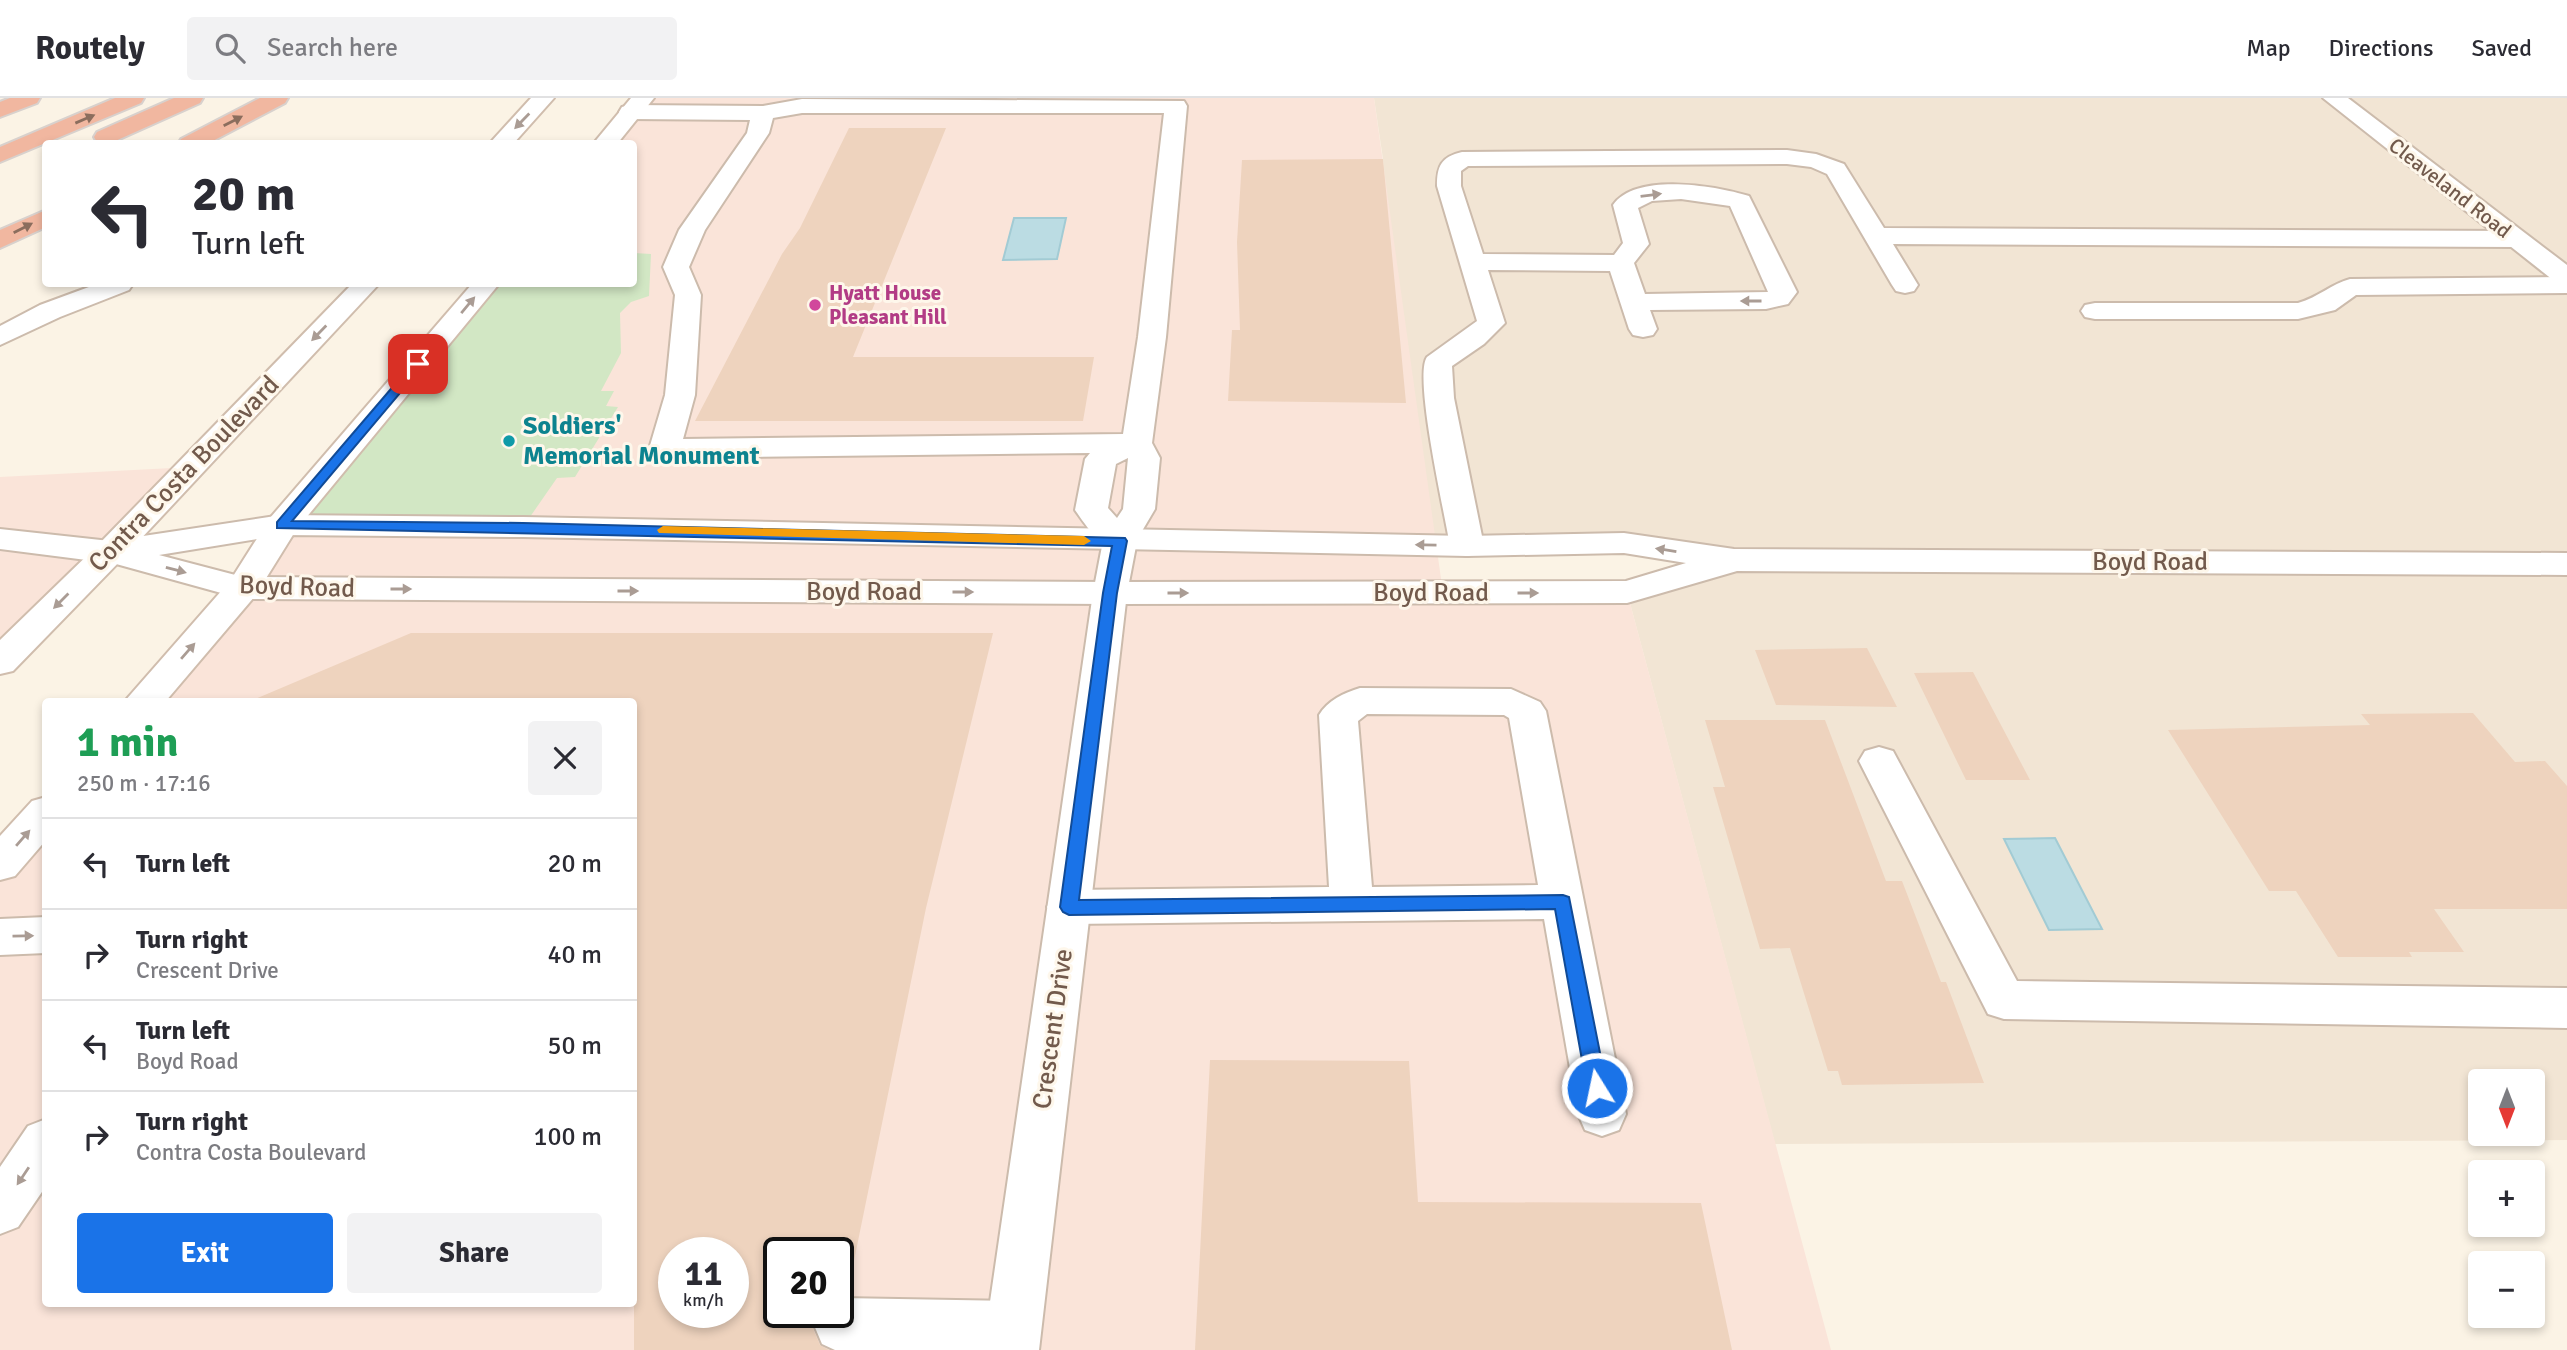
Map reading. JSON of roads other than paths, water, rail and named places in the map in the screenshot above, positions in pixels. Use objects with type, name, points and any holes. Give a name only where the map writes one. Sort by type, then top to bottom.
[{"type":"highway","points":[[0,110],[29,98]]},
{"type":"highway","points":[[0,155],[133,98]]},
{"type":"highway","points":[[99,140],[192,98]]},
{"type":"highway","points":[[197,140],[277,98]]},
{"type":"highway","points":[[0,240],[42,218]]},
{"type":"street","points":[[504,140],[543,98]]},
{"type":"street","name":"Cleaveland Road","points":[[2334,98],[2567,278]]},
{"type":"street","points":[[607,140],[636,105],[763,113],[758,133],[692,229],[677,267],[688,295],[680,394],[665,449],[1137,443]]},
{"type":"street","name":"Crescent Drive","points":[[763,113],[802,106],[1176,106],[1152,337],[1137,443],[1144,458],[1139,509],[1120,541],[1110,593],[1013,1339]]},
{"type":"street","points":[[1467,546],[1439,398],[1437,363],[1491,323],[1448,186],[1449,169],[1462,159],[1787,157],[1816,161],[1836,169],[1905,285]]},
{"type":"street","points":[[1621,262],[1636,244],[1625,205],[1634,198],[1652,194],[1727,197],[1740,201],[1784,292],[1778,298],[1766,301],[1634,302]]},
{"type":"street","points":[[1876,236],[2516,239]]},
{"type":"street","points":[[1472,262],[1621,262]]},
{"type":"street","points":[[1621,262],[1643,329]]},
{"type":"street","points":[[2095,311],[2298,311],[2325,304],[2350,287],[2567,285]]},
{"type":"street","points":[[0,337],[50,311],[112,287]]},
{"type":"street","name":"Contra Costa Boulevard","points":[[0,662],[110,552],[363,287]]},
{"type":"street","points":[[147,698],[243,589],[282,525],[483,287]]},
{"type":"street","points":[[1120,541],[1091,510],[1101,459],[1137,443]]},
{"type":"street","name":"Boyd Road","points":[[110,552],[282,525],[523,527],[1467,546],[1624,543],[1734,561],[2567,564]]},
{"type":"street","points":[[0,540],[110,552]]},
{"type":"street","name":"Boyd Road","points":[[110,552],[243,589],[1110,593],[1627,592],[1734,561]]},
{"type":"street","points":[[1352,904],[1338,715],[1360,701],[1511,702],[1527,711],[1602,1114]]},
{"type":"street","points":[[1879,761],[2004,1000],[2567,1008]]},
{"type":"street","points":[[0,864],[42,817]]},
{"type":"street","points":[[1069,907],[1563,902]]},
{"type":"street","points":[[0,937],[42,935]]},
{"type":"street","points":[[0,1210],[42,1148]]},
{"type":"street","points":[[854,1326],[1013,1339]]},
{"type":"water","points":[[1014,218],[1066,218],[1057,259],[1003,260]]},
{"type":"water","points":[[2055,838],[2102,929],[2049,930],[2004,839]]},
{"type":"place","name":"Hyatt House Pleasant Hill","points":[[815,305]]},
{"type":"place","name":"Soldiers' Memorial Monument","points":[[509,441]]}]
